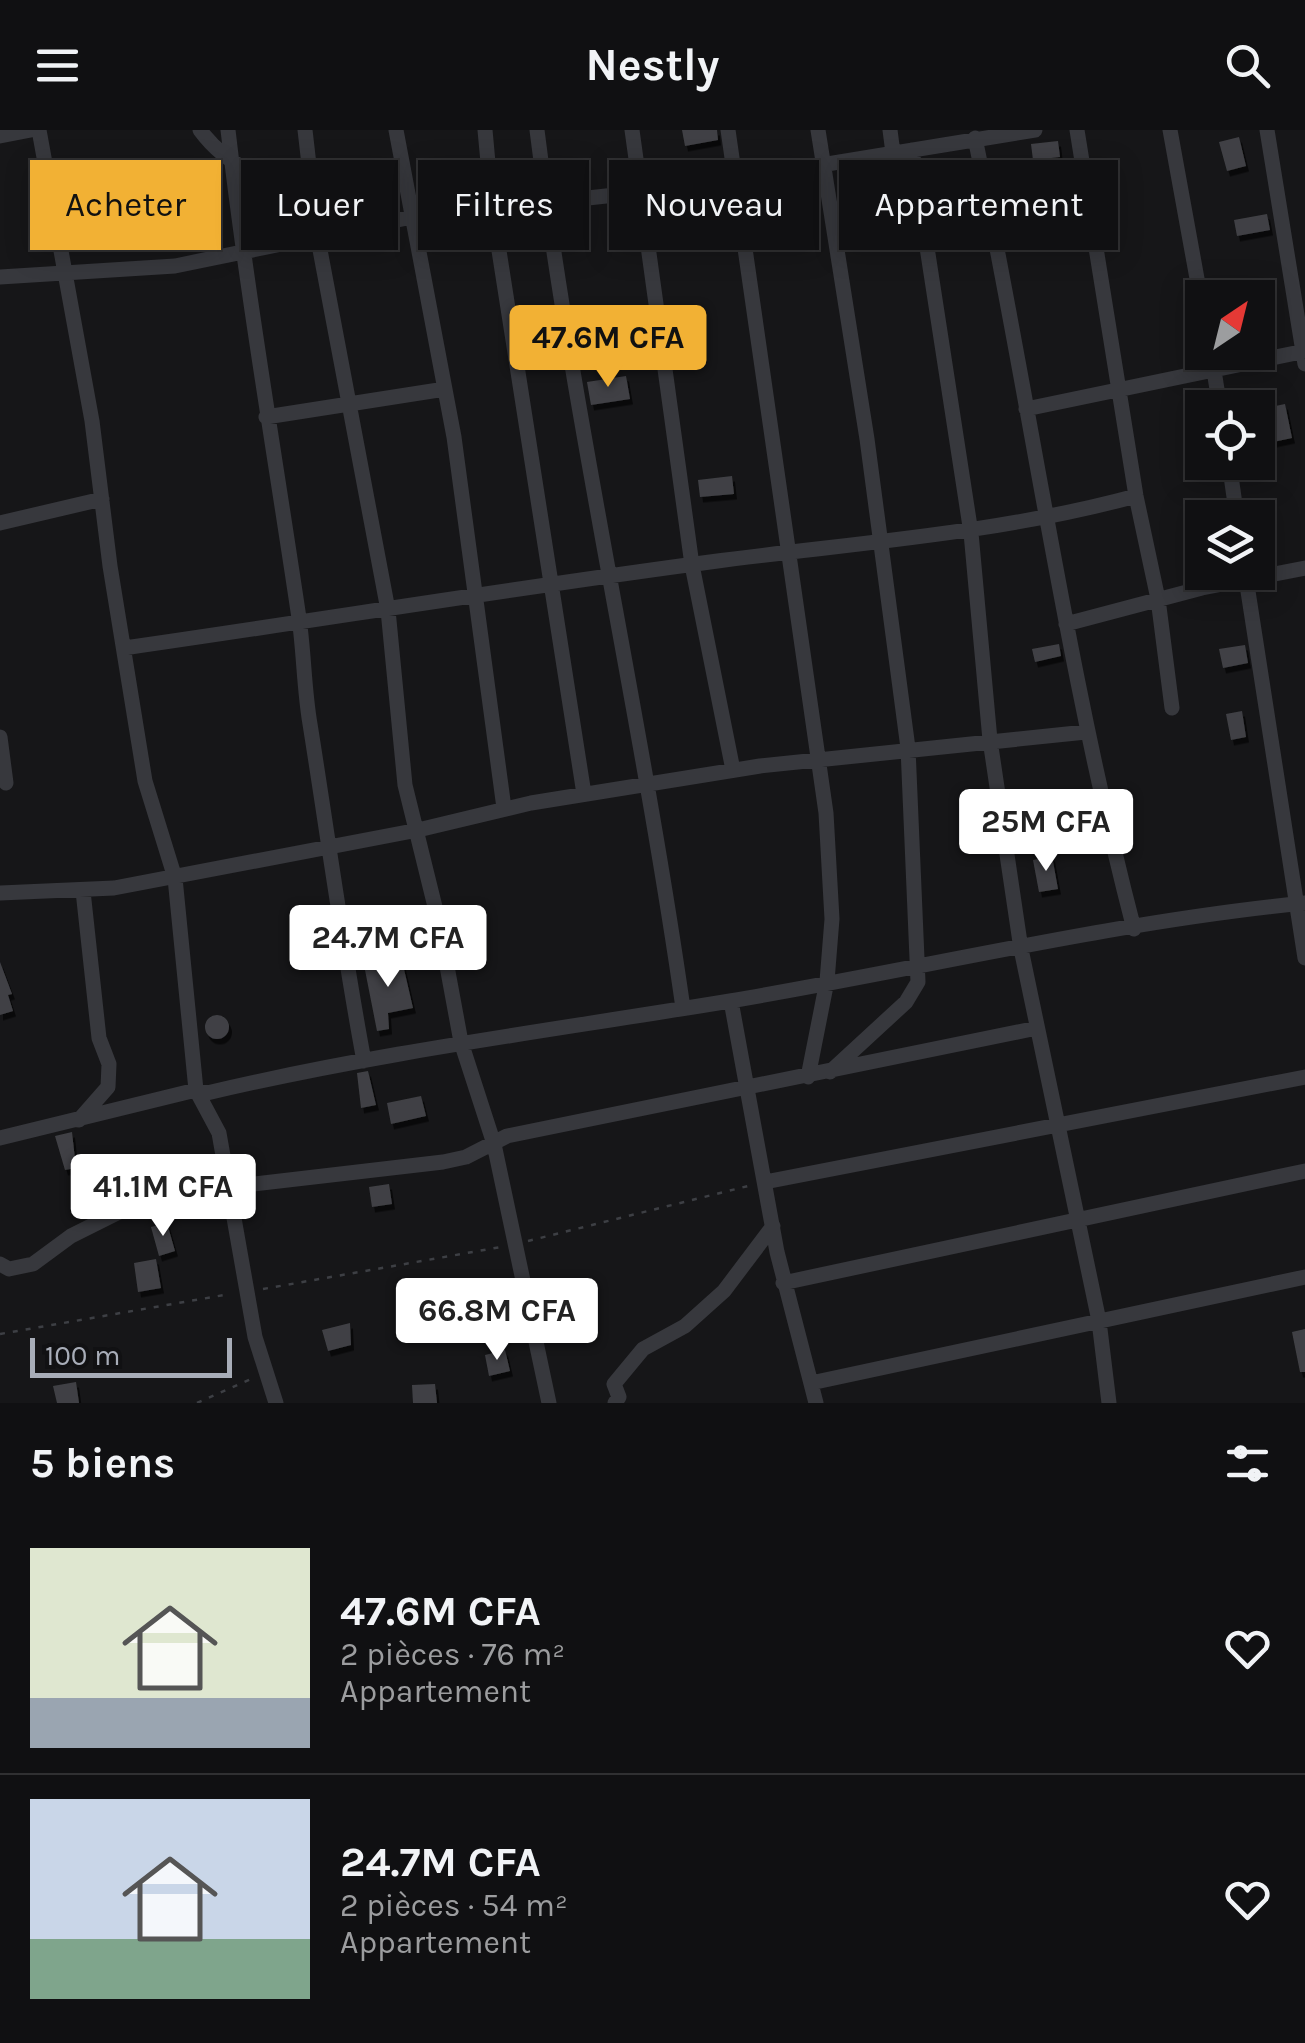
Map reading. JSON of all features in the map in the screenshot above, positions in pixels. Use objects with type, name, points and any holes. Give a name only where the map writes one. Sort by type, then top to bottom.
[{"type":"street","points":[[0,136],[32,130]]},
{"type":"street","points":[[39,130],[65,270],[145,781],[175,878],[196,1090],[218,1133],[265,1372],[276,1403]]},
{"type":"street","points":[[200,130],[241,167]]},
{"type":"street","points":[[228,130],[266,417],[300,623],[310,724],[332,846],[335,906],[364,1061]]},
{"type":"street","points":[[306,130],[309,160]]},
{"type":"street","points":[[396,130],[445,390],[504,808]]},
{"type":"street","points":[[485,130],[488,160]]},
{"type":"street","points":[[537,130],[541,160]]},
{"type":"street","points":[[632,130],[636,160]]},
{"type":"street","points":[[728,130],[734,160]]},
{"type":"street","points":[[818,130],[867,439],[908,748],[918,964],[918,982],[906,1002],[828,1073]]},
{"type":"street","points":[[890,130],[893,153]]},
{"type":"street","points":[[819,164],[1035,130]]},
{"type":"street","points":[[1077,130],[1136,496],[1158,599],[1172,708]]},
{"type":"street","points":[[1170,130],[1197,280]]},
{"type":"street","points":[[1026,409],[1304,356],[1267,130]]},
{"type":"street","points":[[975,138],[1086,732],[1134,929]]},
{"type":"street","points":[[912,150],[970,533],[990,740],[1021,948],[1099,1320],[1109,1403]]},
{"type":"street","points":[[398,220],[418,216]]},
{"type":"street","points":[[0,277],[65,270],[133,272],[248,250]]},
{"type":"street","points":[[320,250],[388,610],[402,767],[462,1042],[494,1144],[548,1403]]},
{"type":"street","points":[[499,250],[584,794]]},
{"type":"street","points":[[554,250],[608,576],[650,783],[682,1008]]},
{"type":"street","points":[[647,250],[692,565],[733,770]]},
{"type":"street","points":[[748,250],[773,418],[786,553],[818,757],[832,891],[826,981],[808,1077]]},
{"type":"street","points":[[1215,371],[1218,390]]},
{"type":"street","points":[[266,417],[350,401],[445,390]]},
{"type":"street","points":[[124,648],[608,576],[878,540],[970,533],[1045,521],[1136,496]]},
{"type":"street","points":[[0,521],[102,499]]},
{"type":"street","points":[[1275,572],[1305,568]]},
{"type":"street","points":[[1066,624],[1191,590]]},
{"type":"street","points":[[1248,590],[1300,903],[1305,958]]},
{"type":"street","points":[[0,894],[84,891],[175,878],[250,858],[418,830],[504,808],[818,757],[990,740],[1041,740],[1086,732]]},
{"type":"street","points":[[0,736],[6,783]]},
{"type":"street","points":[[79,1120],[108,1087],[110,1064],[100,1038],[84,891]]},
{"type":"street","points":[[0,1138],[196,1090],[208,1093],[462,1042],[731,1001],[918,964],[1300,903]]},
{"type":"street","points":[[731,1001],[784,1283],[816,1403]]},
{"type":"street","points":[[0,1264],[9,1269],[33,1264],[70,1236],[120,1211],[228,1187],[443,1162],[526,1132],[1037,1028]]},
{"type":"street","points":[[765,1182],[1305,1076]]},
{"type":"street","points":[[784,1283],[1305,1171]]},
{"type":"street","points":[[615,1403],[619,1398],[614,1384],[644,1348],[705,1310],[743,1269],[773,1226]]},
{"type":"street","points":[[811,1383],[1305,1277]]},
{"type":"path","points":[[0,1334],[512,1245],[765,1182]]},
{"type":"path","points":[[198,1403],[265,1372]]},
{"type":"building","points":[[682,130],[717,130],[718,140],[685,146]]},
{"type":"building","points":[[1239,137],[1246,166],[1227,171],[1219,142]]},
{"type":"building","points":[[1058,141],[1060,157],[1033,160],[1031,144]]},
{"type":"building","points":[[1267,214],[1270,230],[1237,236],[1234,220]]},
{"type":"building","points":[[626,376],[630,399],[591,405],[587,382]]},
{"type":"building","points":[[1285,404],[1292,438],[1275,442],[1275,406]]},
{"type":"building","points":[[732,476],[734,494],[700,497],[698,480]]},
{"type":"building","points":[[1059,644],[1061,656],[1035,662],[1032,649]]},
{"type":"building","points":[[1245,645],[1248,663],[1223,668],[1219,649]]},
{"type":"building","points":[[1242,711],[1246,737],[1231,740],[1226,714]]},
{"type":"building","points":[[1052,856],[1058,889],[1039,892],[1033,860]]},
{"type":"building","points":[[400,952],[413,1008],[388,1013],[389,1029],[377,1031],[365,970],[382,966],[383,956]]},
{"type":"building","points":[[0,962],[12,994],[8,995],[13,1011],[0,1015]]},
{"type":"building","points":[[217,1015],[229,1027],[217,1039],[205,1027]]},
{"type":"building","points":[[368,1071],[376,1105],[361,1108],[357,1073]]},
{"type":"building","points":[[421,1096],[426,1116],[391,1124],[387,1103]]},
{"type":"building","points":[[72,1132],[76,1168],[65,1170],[55,1136]]},
{"type":"building","points":[[159,1154],[162,1168],[156,1170],[157,1176],[140,1179],[144,1194],[121,1199],[114,1162]]},
{"type":"building","points":[[389,1184],[392,1204],[372,1207],[369,1187]]},
{"type":"building","points":[[167,1223],[175,1251],[159,1256],[151,1227]]},
{"type":"building","points":[[156,1259],[161,1288],[138,1292],[134,1263]]},
{"type":"building","points":[[350,1323],[351,1345],[328,1351],[322,1330]]},
{"type":"building","points":[[1305,1329],[1305,1372],[1300,1372],[1292,1332]]},
{"type":"building","points":[[505,1350],[510,1371],[489,1376],[485,1355]]},
{"type":"building","points":[[76,1382],[79,1403],[57,1403],[53,1386]]},
{"type":"building","points":[[435,1384],[437,1403],[413,1403],[412,1385]]}]
